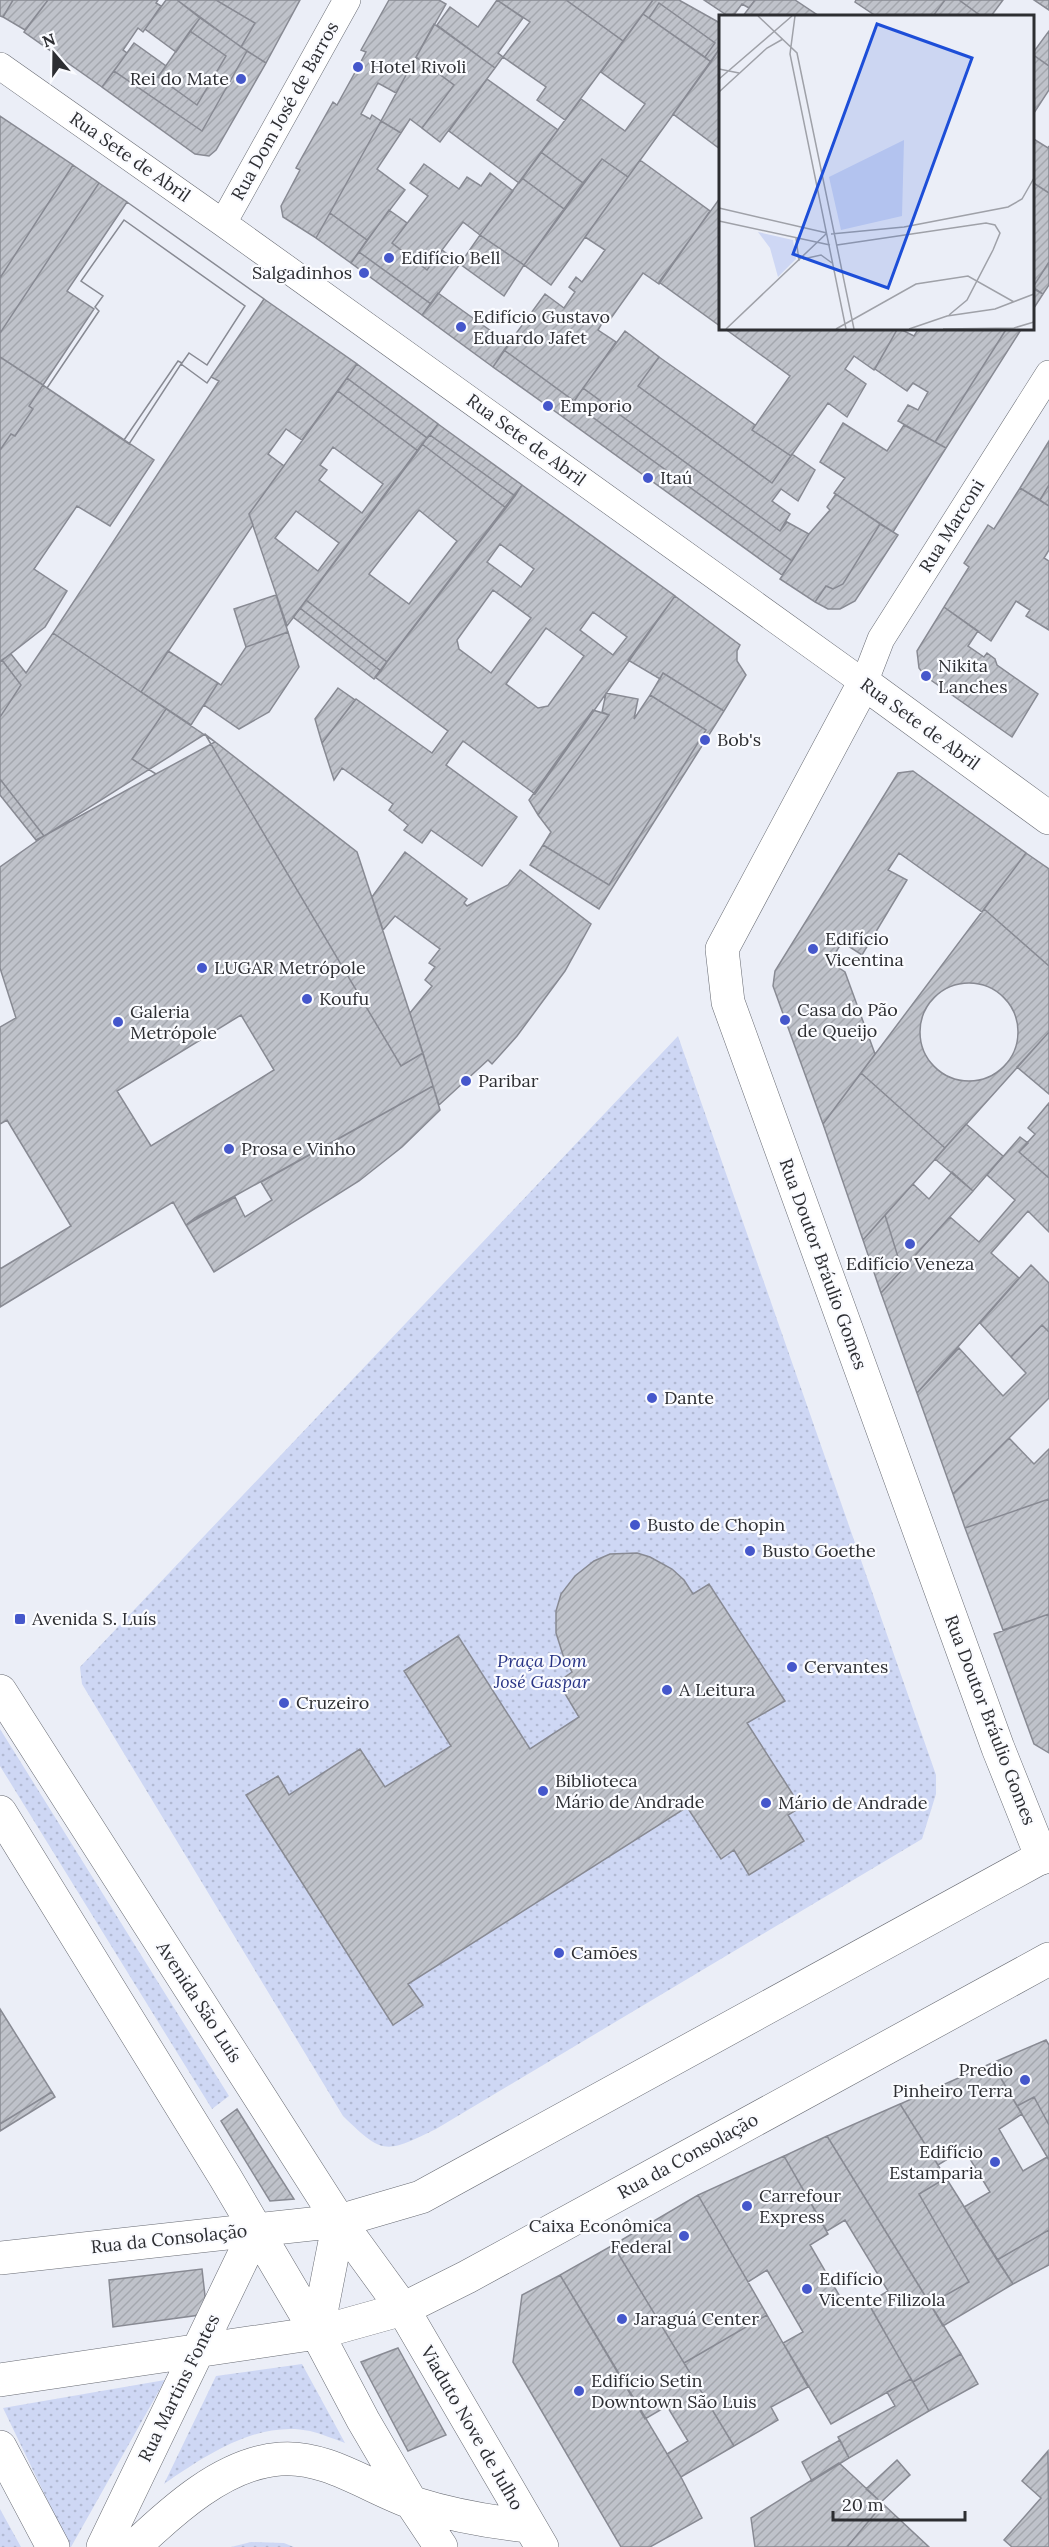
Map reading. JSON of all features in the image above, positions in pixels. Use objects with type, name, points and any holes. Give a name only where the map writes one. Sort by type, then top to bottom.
[{"type":"main road","name":"Rua Sete de Abril","points":[[864,683],[1047,812]]},
{"type":"main road","name":"Rua Doutor Bráulio Gomes","points":[[864,683],[722,949],[728,1002],[998,1748],[1045,1856]]},
{"type":"main road","name":"Avenida São Luís","points":[[0,1690],[339,2221],[403,2309]]},
{"type":"main road","points":[[0,1812],[317,2333],[363,2420],[411,2502],[441,2547]]},
{"type":"main road","name":"Rua da Consolação","points":[[0,2258],[339,2221],[421,2197],[1045,1856]]},
{"type":"main road","name":"Rua da Consolação","points":[[0,2380],[317,2333],[403,2309],[467,2277],[1049,1959]]},
{"type":"main road","points":[[317,2333],[339,2221]]},
{"type":"main road","name":"Rua Martins Fontes","points":[[103,2547],[255,2230]]},
{"type":"main road","name":"Viaduto Nove de Julho","points":[[403,2309],[535,2536]]},
{"type":"main road","points":[[0,2447],[52,2547]]},
{"type":"main road","points":[[134,2547],[194,2495],[252,2464],[280,2459],[302,2460],[336,2470],[411,2502],[535,2536]]},
{"type":"street","name":"Rua Dom José de Barros","points":[[223,223],[347,0]]},
{"type":"street","name":"Rua Sete de Abril","points":[[0,66],[223,223],[864,683]]},
{"type":"street","name":"Rua Marconi","points":[[864,683],[881,639],[1049,374]]},
{"type":"green space","name":"Praça Dom José Gaspar","points":[[678,1036],[936,1775],[936,1794],[922,1839],[436,2129],[395,2146],[377,2144],[343,2116],[82,1684],[80,1667]]},
{"type":"green space","points":[[0,1729],[229,2096],[212,2109],[0,1766]]},
{"type":"green space","points":[[302,2364],[345,2443],[310,2431],[290,2429],[271,2431],[232,2443],[197,2462],[164,2484],[216,2376]]},
{"type":"green space","points":[[165,2380],[71,2547],[70,2547],[3,2408]]},
{"type":"green space","points":[[0,2509],[21,2547],[0,2547]]},
{"type":"green space","points":[[251,2542],[284,2543],[294,2547],[231,2547]]},
{"type":"building","points":[[0,0],[13,0],[3,17],[0,16]]},
{"type":"building","points":[[13,0],[48,0],[25,30],[3,17]]},
{"type":"building","points":[[48,0],[158,0],[156,3],[161,6],[143,32],[138,28],[123,50],[127,53],[102,87],[24,32]]},
{"type":"building","points":[[166,0],[177,0],[200,18],[176,52],[145,29]]},
{"type":"building","points":[[177,0],[216,0],[255,23],[241,47]]},
{"type":"building","points":[[216,0],[300,0],[266,63],[241,47],[255,23]]},
{"type":"building","points":[[389,0],[439,0],[446,4],[396,93],[378,83],[361,114],[370,119],[372,115],[381,121],[316,238],[283,217],[281,206],[300,170],[296,168],[333,102],[337,105],[366,52],[361,50]]},
{"type":"building","points":[[497,0],[566,0],[623,41],[565,120],[537,100],[546,87],[503,57],[530,22]]},
{"type":"building","points":[[497,0],[523,18],[498,53],[503,57],[495,68],[437,25],[450,7],[478,27]]},
{"type":"building","points":[[566,0],[653,0],[623,41]]},
{"type":"building","points":[[653,0],[679,0],[719,22],[719,50],[711,62],[705,57],[715,43],[659,3],[649,18],[643,14]]},
{"type":"building","points":[[704,0],[755,0],[749,8],[742,4],[734,15],[726,15]]},
{"type":"building","points":[[755,0],[795,0],[818,15],[744,15]]},
{"type":"building","points":[[856,0],[945,0],[934,15],[874,15],[855,2]]},
{"type":"building","points":[[945,0],[959,0],[980,15],[934,15]]},
{"type":"building","points":[[959,0],[1003,0],[992,15],[980,15]]},
{"type":"building","points":[[1034,0],[1049,0],[1049,10]]},
{"type":"building","points":[[659,3],[715,43],[705,57],[649,18]]},
{"type":"building","points":[[643,14],[711,62],[628,177],[602,159],[583,183],[541,152],[581,99],[625,131],[645,104],[601,72]]},
{"type":"building","points":[[200,18],[247,51],[202,131],[114,71],[134,43],[166,66],[158,77],[197,105],[226,56],[190,31]]},
{"type":"building","points":[[434,24],[495,68],[440,142],[422,128],[454,85],[416,57]]},
{"type":"building","points":[[190,31],[226,56],[197,105],[158,77]]},
{"type":"building","points":[[1049,31],[1049,66],[1034,55],[1034,51]]},
{"type":"building","points":[[719,49],[719,148],[673,114]]},
{"type":"building","points":[[247,51],[266,63],[216,150],[209,156],[195,154],[102,87],[114,71],[202,131]]},
{"type":"building","points":[[1034,55],[1049,66],[1049,90],[1034,113]]},
{"type":"building","points":[[416,57],[454,85],[422,128],[410,119],[401,133],[381,121]]},
{"type":"building","points":[[487,79],[558,130],[519,183],[449,131]]},
{"type":"building","points":[[0,116],[73,165],[0,278]]},
{"type":"building","points":[[381,121],[401,133],[377,169],[405,190],[367,240],[330,213]]},
{"type":"building","points":[[1034,139],[1048,148],[1049,146],[1049,193],[1034,183]]},
{"type":"building","points":[[541,152],[583,183],[564,209],[522,178]]},
{"type":"building","points":[[602,159],[628,177],[551,285],[524,265]]},
{"type":"building","points":[[640,160],[710,211],[659,284],[643,273],[609,321],[605,318],[598,330],[616,342],[574,401],[504,350],[545,294],[564,308],[575,292],[569,287],[576,277],[582,282],[605,250],[585,237]]},
{"type":"building","points":[[424,164],[459,189],[467,177],[481,186],[490,173],[513,191],[480,235],[463,222],[427,270],[392,243],[428,196],[410,183]]},
{"type":"building","points":[[73,165],[99,183],[0,333],[0,278]]},
{"type":"building","points":[[522,178],[564,209],[524,265],[480,235]]},
{"type":"building","points":[[99,183],[127,202],[67,291],[94,309],[43,385],[0,357],[0,333]]},
{"type":"building","points":[[1034,183],[1049,193],[1049,262],[1034,285]]},
{"type":"building","points":[[719,199],[719,325],[659,282]]},
{"type":"building","points":[[127,202],[264,299],[207,383],[181,364],[129,444],[124,440],[178,361],[182,363],[189,353],[207,365],[245,306],[124,220],[81,281],[103,296],[95,307],[99,311],[47,388],[43,385],[94,309],[67,291]]},
{"type":"building","points":[[127,202],[264,299],[207,383],[181,364],[129,444],[43,385],[94,309],[67,291]]},
{"type":"building","name":"Edifício Bell","points":[[389,210],[407,223],[392,243],[427,270],[442,250],[460,264],[431,304],[359,252]]},
{"type":"building","points":[[330,213],[367,240],[351,263],[316,238]]},
{"type":"building","points":[[124,220],[245,306],[207,365],[189,353],[182,363],[178,361],[124,440],[47,388],[99,311],[95,307],[103,296],[81,281]]},
{"type":"building","points":[[480,235],[524,265],[504,296],[460,264]]},
{"type":"building","points":[[359,252],[431,304],[422,315],[351,263]]},
{"type":"building","points":[[1049,262],[1049,285],[1043,294],[1034,285]]},
{"type":"building","points":[[1034,289],[1043,294],[1034,308]]},
{"type":"building","name":"Edifício Gustavo Eduardo Jafet","points":[[438,293],[509,344],[493,367],[422,315]]},
{"type":"building","points":[[264,299],[357,364],[302,440],[286,429],[268,454],[284,466],[249,514],[253,525],[141,692],[53,633],[219,381],[211,377]]},
{"type":"building","points":[[727,330],[897,330],[874,370],[854,356],[845,369],[866,384],[847,417],[828,403],[791,456],[752,430],[790,376]]},
{"type":"building","points":[[897,330],[914,336],[918,330],[1006,330],[935,442],[898,421],[908,405],[918,410],[928,392],[913,383],[907,391],[875,369]]},
{"type":"building","points":[[1006,330],[1021,330],[946,448],[935,442]]},
{"type":"building","points":[[625,331],[659,357],[638,386],[772,483],[792,454],[815,470],[798,501],[781,489],[772,501],[790,514],[780,531],[583,388]]},
{"type":"building","points":[[504,350],[574,401],[563,417],[493,367]]},
{"type":"building","points":[[0,357],[43,385],[29,406],[33,409],[15,436],[11,434],[0,450]]},
{"type":"building","points":[[659,357],[755,425],[752,430],[791,456],[772,483],[638,386]]},
{"type":"building","points":[[357,364],[438,424],[427,438],[347,378]]},
{"type":"building","points":[[347,378],[427,438],[418,451],[338,391]]},
{"type":"building","points":[[43,385],[154,460],[110,526],[77,506],[34,569],[67,591],[45,627],[0,662],[0,450],[11,434],[15,436],[33,409],[29,406]]},
{"type":"building","points":[[583,388],[780,531],[787,522],[809,534],[792,561],[573,403]]},
{"type":"building","points":[[338,391],[418,451],[287,626],[249,514]],"holes":[[[333,447],[383,484],[362,513],[319,480],[327,470],[320,465]],[[296,511],[339,543],[318,571],[275,538]]]},
{"type":"building","points":[[573,403],[792,561],[782,575],[563,417]]},
{"type":"building","points":[[843,423],[887,451],[904,425],[946,448],[893,532],[834,493],[845,478],[820,462]]},
{"type":"building","points":[[438,424],[522,485],[515,496],[430,435]]},
{"type":"building","points":[[430,435],[515,496],[506,508],[422,444]]},
{"type":"building","points":[[1049,441],[1049,485],[1040,500],[1020,488]]},
{"type":"building","points":[[422,444],[506,508],[387,662],[306,600]],"holes":[[[419,510],[457,541],[409,604],[369,574]]]},
{"type":"building","points":[[522,485],[675,596],[535,794],[463,741],[446,765],[517,817],[482,866],[431,830],[422,843],[404,830],[408,825],[389,810],[393,804],[342,768],[334,780],[322,743],[356,699],[432,753],[448,731],[375,677]],"holes":[[[500,544],[534,569],[521,587],[487,562]],[[493,590],[531,618],[491,673],[459,649],[457,640]],[[593,612],[627,637],[613,655],[580,630]],[[546,628],[584,656],[548,706],[538,708],[506,684]]]},
{"type":"building","points":[[1049,485],[1049,506],[1040,500]]},
{"type":"building","points":[[1020,488],[1049,506],[1049,550],[1044,558],[1049,561],[1049,630],[1026,616],[1030,610],[1016,601],[991,641],[944,607],[969,567],[964,563],[988,525],[994,529]]},
{"type":"building","points":[[836,494],[880,524],[843,584],[833,589],[826,586],[815,602],[780,579],[809,534],[830,510],[827,507]]},
{"type":"building","points":[[880,524],[898,535],[855,601],[840,609],[828,609],[815,602],[826,586],[833,589],[843,584]]},
{"type":"building","points":[[276,595],[288,632],[246,647],[234,609]]},
{"type":"building","points":[[675,596],[740,645],[737,651],[737,661],[746,675],[724,711],[663,673],[660,679],[628,660]]},
{"type":"building","points":[[306,600],[387,662],[381,671],[300,608]]},
{"type":"building","points":[[944,607],[978,631],[968,646],[984,657],[987,653],[995,659],[997,665],[1038,694],[1012,737],[925,676],[919,668],[917,651]]},
{"type":"building","points":[[300,608],[381,671],[374,679],[293,617]]},
{"type":"building","points":[[288,632],[299,667],[269,712],[239,729],[204,705],[218,683],[221,685],[246,647]]},
{"type":"building","points":[[53,633],[166,709],[132,759],[156,774],[44,836],[0,779],[0,717],[21,685],[2,660],[11,654],[26,673]]},
{"type":"building","points":[[168,651],[218,683],[191,725],[141,692]]},
{"type":"building","points":[[2,660],[21,685],[0,717],[0,662]]},
{"type":"building","points":[[663,673],[724,711],[599,909],[530,865],[543,845],[609,885],[706,730],[650,695]]},
{"type":"building","points":[[338,688],[355,700],[322,743],[315,719]]},
{"type":"building","points":[[606,693],[638,699],[634,719],[650,695],[706,730],[609,885],[543,845],[551,832],[538,815],[609,715],[602,712]]},
{"type":"building","points":[[166,709],[215,742],[156,774],[132,759]]},
{"type":"building","points":[[593,710],[609,715],[538,815],[529,800]]},
{"type":"building","name":"Galeria Metrópole","points":[[205,734],[401,1066],[423,1053],[433,1086],[186,1225],[173,1202],[0,1307],[0,1027],[16,1018],[0,968],[0,867],[44,836]],"holes":[[[241,1015],[274,1070],[151,1146],[117,1091]]]},
{"type":"building","points":[[205,734],[357,852],[423,1053],[401,1066]]},
{"type":"building","name":"Edifício Vicentina","points":[[913,771],[1026,853],[982,912],[899,853],[888,870],[907,880],[862,955],[842,942],[830,962],[845,972],[875,1054],[823,1124],[773,986],[775,971],[898,773]]},
{"type":"building","points":[[0,779],[44,836],[36,840],[0,795]]},
{"type":"building","points":[[405,852],[467,899],[464,903],[467,906],[508,885],[520,870],[591,924],[565,971],[517,1036],[492,1064],[488,1060],[439,1105],[410,1013],[432,986],[425,980],[435,967],[429,963],[440,949],[395,916],[383,930],[372,897]]},
{"type":"building","points":[[1026,853],[1049,869],[1049,966],[984,909]]},
{"type":"building","points":[[984,909],[1049,966],[1049,1032],[945,1148],[861,1073]]},
{"type":"building","points":[[959,983],[979,983],[1004,997],[1015,1013],[1018,1032],[1015,1051],[1004,1067],[979,1081],[959,1081],[942,1073],[928,1059],[920,1042],[920,1022],[928,1005],[942,991]]},
{"type":"building","points":[[1049,1032],[1049,1094],[1017,1067]]},
{"type":"building","points":[[861,1073],[945,1148],[863,1240],[823,1124]]},
{"type":"building","points":[[433,1086],[440,1110],[402,1147],[359,1181],[214,1272],[186,1225],[235,1197],[245,1217],[272,1200],[261,1182]]},
{"type":"building","points":[[1049,1103],[1049,1178],[1019,1152],[1035,1134],[1028,1128]]},
{"type":"building","points":[[7,1120],[71,1226],[0,1269],[0,1124]]},
{"type":"building","points":[[966,1124],[1003,1156],[973,1191],[935,1159]]},
{"type":"building","points":[[1020,1137],[1028,1143],[1019,1152],[1049,1178],[1049,1232],[1028,1211],[991,1253],[1019,1278],[917,1393],[881,1293],[950,1217],[979,1242],[1015,1200],[987,1175]]},
{"type":"building","name":"Edifício Veneza","points":[[952,1172],[973,1191],[902,1270],[885,1215],[913,1184],[929,1199]]},
{"type":"building","points":[[885,1215],[902,1270],[881,1293],[863,1240]]},
{"type":"building","points":[[1031,1265],[1049,1283],[1049,1332],[1042,1325],[1011,1357],[980,1323]]},
{"type":"building","points":[[1042,1325],[1049,1332],[1049,1398],[953,1494],[917,1393],[959,1348],[1003,1396],[1026,1373],[1011,1357]]},
{"type":"building","points":[[1009,1438],[1034,1464],[1049,1449],[1049,1499],[965,1528],[953,1494]]},
{"type":"building","points":[[1049,1499],[1049,1614],[1003,1630],[965,1528]]},
{"type":"building","name":"Biblioteca Mário de Andrade","points":[[637,1553],[672,1569],[684,1580],[693,1594],[709,1584],[785,1701],[747,1723],[801,1807],[788,1815],[804,1841],[749,1875],[734,1850],[721,1859],[687,1807],[408,1984],[423,2005],[393,2025],[246,1795],[278,1776],[289,1795],[360,1749],[385,1787],[451,1746],[404,1671],[458,1636],[530,1749],[579,1717],[558,1682],[572,1672],[563,1655],[556,1633],[556,1611],[561,1594],[575,1576],[594,1561],[610,1554]]},
{"type":"building","points":[[1049,1614],[1049,1753],[1034,1744],[994,1634]]},
{"type":"building","points":[[0,2009],[52,2092],[0,2124]]},
{"type":"building","name":"Predio Pinheiro Terra","points":[[1046,2040],[1049,2045],[1049,2125],[1034,2097],[1017,2106],[992,2063]]},
{"type":"building","name":"Edifício Estamparia","points":[[992,2063],[1022,2114],[999,2129],[1023,2171],[1047,2157],[1049,2160],[1049,2230],[997,2260],[964,2207],[990,2192],[964,2149],[938,2165],[900,2104]]},
{"type":"building","points":[[52,2092],[55,2097],[0,2131],[0,2124]]},
{"type":"building","points":[[1034,2097],[1049,2125],[1049,2160],[1017,2106]]},
{"type":"building","points":[[900,2104],[946,2178],[919,2194],[969,2282],[930,2304],[827,2136]]},
{"type":"building","points":[[237,2109],[294,2199],[270,2201],[221,2121]]},
{"type":"building","points":[[827,2136],[961,2354],[913,2382],[868,2303],[888,2291],[845,2220],[827,2231],[784,2156]]},
{"type":"building","name":"Edifício Vicente Filizola","points":[[784,2156],[828,2234],[810,2245],[846,2307],[865,2297],[911,2379],[831,2424],[783,2343],[803,2332],[767,2270],[748,2282],[698,2195]]},
{"type":"building","points":[[946,2178],[1013,2284],[943,2326],[930,2304],[969,2282],[919,2194]]},
{"type":"building","points":[[698,2195],[767,2315],[684,2363],[613,2245]]},
{"type":"building","points":[[1049,2230],[1049,2265],[1013,2284],[997,2260]]},
{"type":"building","name":"Jaraguá Center","points":[[613,2245],[734,2446],[681,2477],[667,2454],[688,2441],[667,2406],[645,2419],[560,2275]]},
{"type":"building","points":[[202,2269],[207,2314],[113,2327],[109,2280]]},
{"type":"building","name":"Edifício Setin Downtown São Luis","points":[[560,2275],[681,2477],[702,2518],[650,2547],[621,2547],[513,2362],[522,2295]]},
{"type":"building","points":[[767,2315],[808,2387],[771,2407],[778,2420],[734,2446],[684,2363]]},
{"type":"building","points":[[398,2348],[446,2435],[408,2451],[361,2362]]},
{"type":"building","points":[[961,2354],[978,2384],[929,2411],[913,2382]]},
{"type":"building","points":[[911,2379],[929,2411],[849,2458],[838,2437],[895,2406],[887,2392]]},
{"type":"building","points":[[840,2440],[849,2458],[812,2481],[802,2462]]},
{"type":"building","points":[[1048,2451],[1049,2547],[1012,2547],[1004,2540],[1041,2498],[1022,2481]]},
{"type":"building","points":[[897,2460],[910,2475],[881,2502],[866,2489]]},
{"type":"building","points":[[839,2463],[883,2504],[847,2547],[755,2547],[751,2518]]},
{"type":"building","points":[[883,2504],[929,2547],[847,2547]]},
{"type":"place","name":"Hotel Rivoli","points":[[358,67]]},
{"type":"place","name":"Rei do Mate","points":[[241,79]]},
{"type":"place","name":"Edifício Bell","points":[[389,258]]},
{"type":"place","name":"Salgadinhos","points":[[364,273]]},
{"type":"place","name":"Edifício Gustavo Eduardo Jafet","points":[[461,327]]},
{"type":"place","name":"Emporio","points":[[548,406]]},
{"type":"place","name":"Itaú","points":[[648,478]]},
{"type":"place","name":"Nikita Lanches","points":[[926,676]]},
{"type":"place","name":"Bob's","points":[[705,740]]},
{"type":"place","name":"Edifício Vicentina","points":[[813,949]]},
{"type":"place","name":"LUGAR Metrópole","points":[[202,968]]},
{"type":"place","name":"Koufu","points":[[307,999]]},
{"type":"place","name":"Casa do Pão de Queijo","points":[[785,1020]]},
{"type":"place","name":"Galeria Metrópole","points":[[118,1022]]},
{"type":"place","name":"Paribar","points":[[466,1081]]},
{"type":"place","name":"Prosa e Vinho","points":[[229,1149]]},
{"type":"place","name":"Edifício Veneza","points":[[910,1244]]},
{"type":"place","name":"Dante","points":[[652,1398]]},
{"type":"place","name":"Busto de Chopin","points":[[635,1525]]},
{"type":"place","name":"Busto Goethe","points":[[750,1551]]},
{"type":"place","name":"Avenida S. Luís","points":[[20,1619]]},
{"type":"place","name":"Cervantes","points":[[792,1667]]},
{"type":"place","name":"A Leitura","points":[[667,1690]]},
{"type":"place","name":"Cruzeiro","points":[[284,1703]]},
{"type":"place","name":"Biblioteca Mário de Andrade","points":[[543,1791]]},
{"type":"place","name":"Mário de Andrade","points":[[766,1803]]},
{"type":"place","name":"Camões","points":[[559,1953]]},
{"type":"place","name":"Predio Pinheiro Terra","points":[[1025,2080]]},
{"type":"place","name":"Edifício Estamparia","points":[[995,2162]]},
{"type":"place","name":"Carrefour Express","points":[[747,2206]]},
{"type":"place","name":"Caixa Econômica Federal","points":[[684,2236]]},
{"type":"place","name":"Edifício Vicente Filizola","points":[[807,2289]]},
{"type":"place","name":"Jaraguá Center","points":[[622,2319]]},
{"type":"place","name":"Edifício Setin Downtown São Luis","points":[[579,2391]]}]
